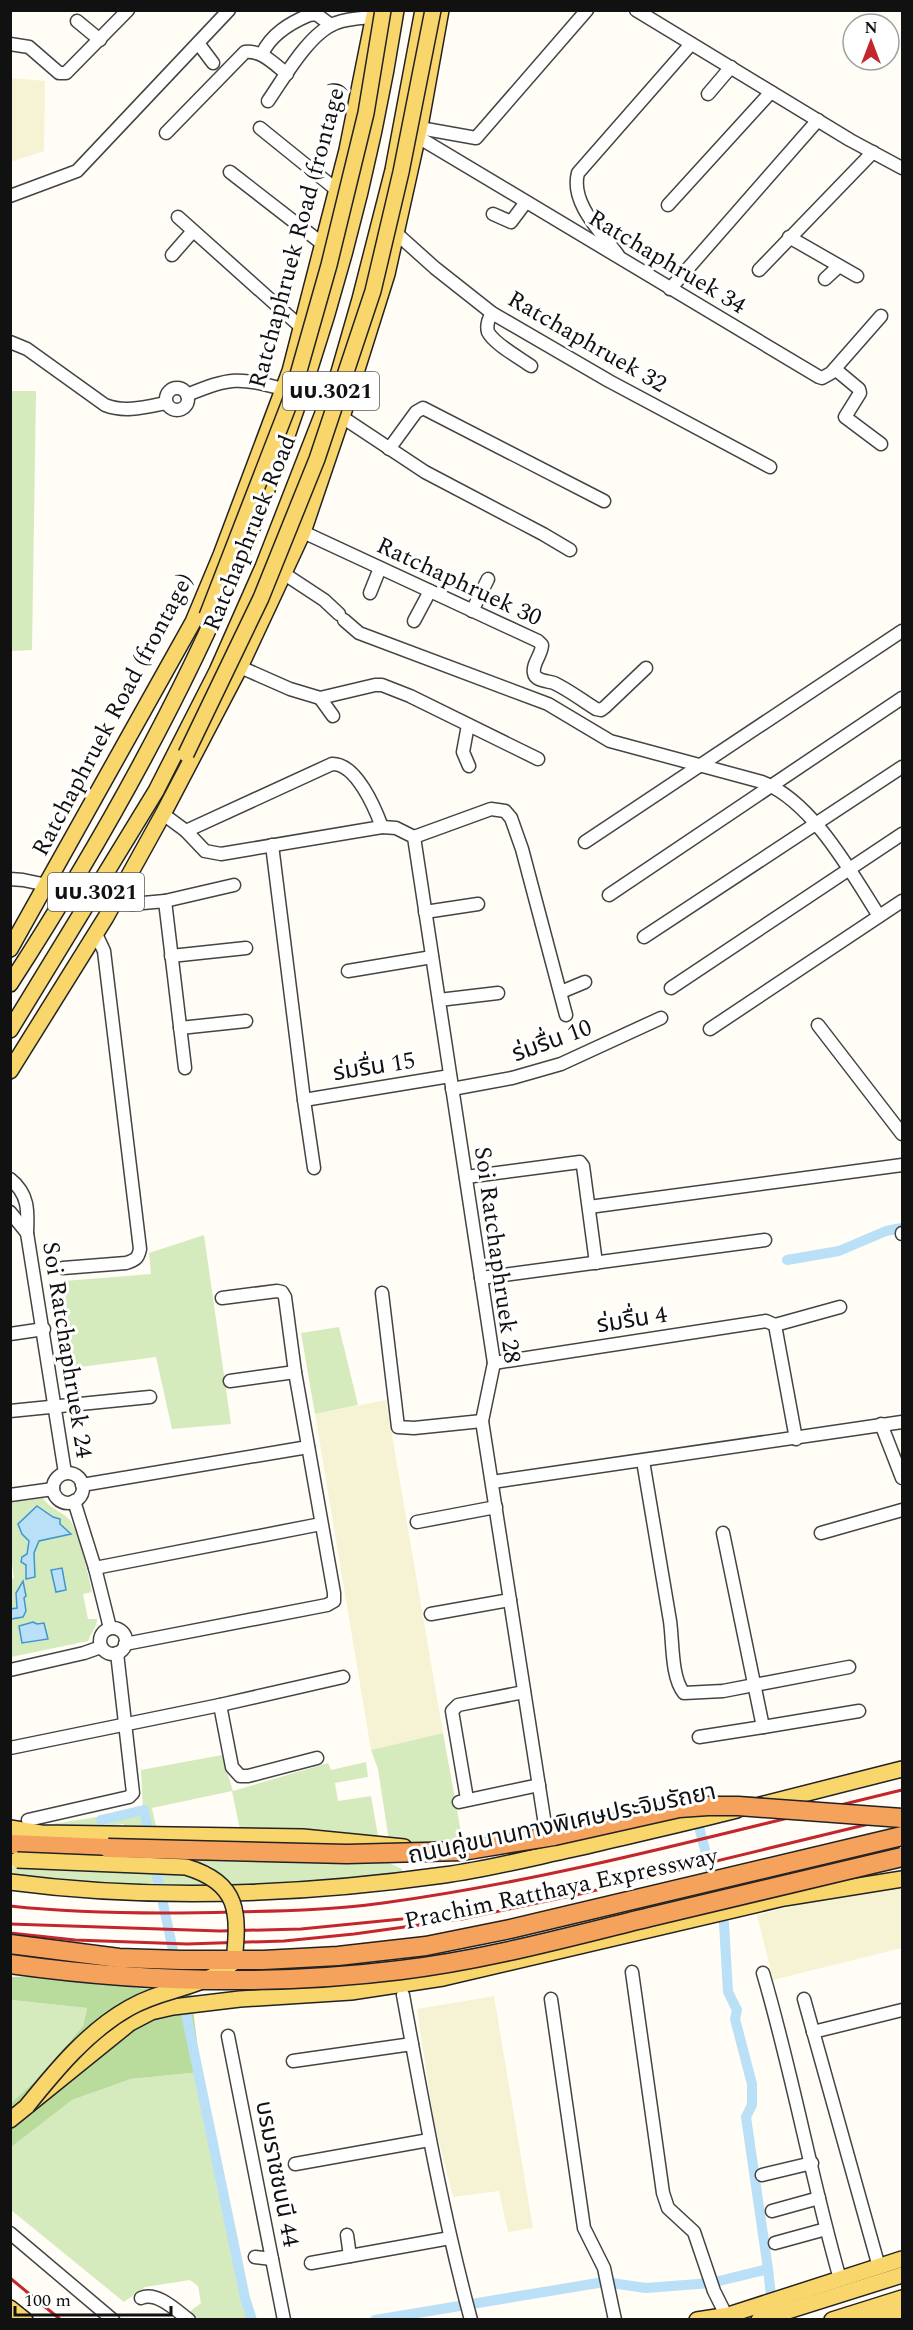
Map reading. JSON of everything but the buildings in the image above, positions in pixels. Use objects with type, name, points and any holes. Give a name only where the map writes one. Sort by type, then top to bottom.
[{"type":"highway","points":[[13,1854],[108,1848],[347,1854],[462,1851],[554,1836],[679,1808],[708,1806],[738,1806],[903,1818]]},
{"type":"highway","name":"Prachim Ratthaya Expressway","points":[[10,1944],[119,1958],[181,1960],[263,1960],[338,1956],[415,1947],[510,1929],[903,1836]]},
{"type":"highway","name":"Prachim Ratthaya Expressway","points":[[10,1964],[125,1977],[225,1980],[317,1978],[402,1970],[482,1957],[558,1940],[903,1857]]},
{"type":"main road","name":"Ratchaphruek Road","points":[[10,984],[77,875],[180,687],[239,560],[301,397],[335,280],[367,158],[396,10]]},
{"type":"main road","name":"Ratchaphruek Road","points":[[10,1030],[71,934],[156,791],[182,753],[263,567],[339,372],[360,299],[393,170],[423,10]]},
{"type":"main road","points":[[159,812],[182,753],[261,598],[317,459],[373,291],[401,172],[433,10]]},
{"type":"main road","points":[[360,299],[406,192],[441,10]]},
{"type":"main road","points":[[77,875],[82,850],[171,684],[291,399],[329,265],[363,123],[377,13]]},
{"type":"main road","name":"Ratchaphruek Road (frontage)","points":[[12,945],[17,925],[47,885],[202,613],[221,555],[290,371],[338,191],[377,13]]},
{"type":"main road","name":"นบ.3021","points":[[10,1071],[119,894],[159,812],[240,667],[303,532],[387,274],[406,192]]},
{"type":"main road","points":[[290,371],[312,331],[335,280]]},
{"type":"main road","name":"ถนนคู่ขนานทางพิเศษประจิมรัถยา","points":[[10,1882],[128,1892],[190,1893],[326,1888],[446,1875],[724,1814],[903,1769]]},
{"type":"main road","points":[[10,1828],[41,1833],[303,1837],[383,1844],[472,1856],[502,1864]]},
{"type":"main road","points":[[13,1854],[186,1867],[215,1880],[233,1904],[236,1915],[234,1962],[202,1982],[144,2001],[116,2016],[57,2068],[27,2106]]},
{"type":"main road","points":[[10,2120],[130,2023],[151,2013],[198,2003],[351,1992],[443,1978],[566,1951],[748,1906],[903,1879]]},
{"type":"main road","points":[[790,2309],[840,2280],[903,2259]]},
{"type":"main road","points":[[790,2309],[903,2275]]},
{"type":"main road","points":[[697,2319],[790,2309],[903,2285]]},
{"type":"main road","points":[[832,2319],[903,2298]]},
{"type":"main road","points":[[10,2308],[25,2319]]},
{"type":"main road","points":[[871,2319],[903,2310]]},
{"type":"street","points":[[10,44],[29,46],[59,73],[69,72],[128,10]]},
{"type":"street","points":[[10,196],[77,171],[229,10]]},
{"type":"street","points":[[419,132],[476,138],[587,10]]},
{"type":"street","points":[[636,10],[818,120],[903,168]]},
{"type":"street","points":[[268,101],[304,51],[331,25],[377,13]]},
{"type":"street","points":[[262,54],[267,43],[274,36],[309,15],[316,14],[331,25]]},
{"type":"street","points":[[77,21],[100,40]]},
{"type":"street","points":[[198,43],[213,63]]},
{"type":"street","points":[[623,261],[588,215],[577,194],[578,173],[691,44]]},
{"type":"street","points":[[166,133],[245,52],[252,51],[262,54],[287,74]]},
{"type":"street","points":[[708,94],[731,67]]},
{"type":"street","points":[[668,205],[771,92]]},
{"type":"street","points":[[670,289],[818,120]]},
{"type":"street","points":[[260,128],[338,191]]},
{"type":"street","name":"Ratchaphruek 34","points":[[419,132],[526,202],[819,377],[826,376],[835,369]]},
{"type":"street","points":[[759,270],[873,152]]},
{"type":"street","points":[[230,172],[324,245]]},
{"type":"street","points":[[493,214],[511,222],[526,202]]},
{"type":"street","points":[[178,217],[302,328]]},
{"type":"street","points":[[172,255],[194,231]]},
{"type":"street","name":"Ratchaphruek 32","points":[[396,233],[435,268],[492,313],[609,381],[770,467]]},
{"type":"street","points":[[789,237],[857,276]]},
{"type":"street","points":[[825,279],[839,266]]},
{"type":"street","points":[[492,313],[487,324],[489,332],[496,341],[531,366]]},
{"type":"street","points":[[881,316],[835,369],[860,389],[860,393],[845,417],[881,444]]},
{"type":"street","points":[[10,342],[27,349],[105,405],[113,408],[133,409],[166,403],[170,409],[180,410],[187,404],[187,395],[220,382],[237,380],[248,380],[283,389]]},
{"type":"street","points":[[389,449],[416,412],[423,408],[604,501]]},
{"type":"street","points":[[342,417],[425,472],[570,550]]},
{"type":"street","name":"Ratchaphruek 30","points":[[303,532],[538,641],[542,645],[542,650],[534,668],[536,678],[555,684],[596,709],[601,710],[605,707],[646,668]]},
{"type":"street","points":[[370,593],[380,568]]},
{"type":"street","points":[[283,573],[324,600],[359,633],[548,704],[610,741],[702,765],[772,786],[784,792],[816,825],[849,869],[879,916]]},
{"type":"street","points":[[472,610],[488,579]]},
{"type":"street","points":[[414,621],[430,591]]},
{"type":"street","points":[[585,842],[903,631]]},
{"type":"street","points":[[240,667],[290,689],[320,698],[382,685],[410,696],[538,759]]},
{"type":"street","points":[[320,698],[333,716]]},
{"type":"street","points":[[609,895],[903,698]]},
{"type":"street","points":[[468,725],[463,752],[470,766]]},
{"type":"street","points":[[186,831],[332,764],[339,764],[353,774],[376,810],[382,827]]},
{"type":"street","points":[[644,937],[903,767]]},
{"type":"street","points":[[159,812],[186,831],[200,847],[214,853],[382,827],[396,828],[414,837],[491,809],[505,812],[511,818],[522,849],[566,1016]]},
{"type":"street","points":[[671,988],[903,834]]},
{"type":"street","name":"Soi Ratchaphruek 28","points":[[414,837],[494,1363],[482,1421],[549,1854]]},
{"type":"street","points":[[272,845],[314,1168]]},
{"type":"street","points":[[10,879],[47,885]]},
{"type":"street","points":[[119,894],[132,904],[165,901],[234,885]]},
{"type":"street","points":[[165,901],[185,1068]]},
{"type":"street","points":[[710,1029],[903,901]]},
{"type":"street","points":[[425,912],[478,904]]},
{"type":"street","points":[[63,1268],[126,1263],[135,1260],[140,1250],[104,951],[96,934]]},
{"type":"street","points":[[171,956],[246,948]]},
{"type":"street","points":[[348,970],[432,957]]},
{"type":"street","points":[[561,992],[585,982]]},
{"type":"street","points":[[439,1000],[498,993]]},
{"type":"street","name":"ร่มรื่น 10","points":[[451,1083],[512,1078],[561,1064],[661,1018]]},
{"type":"street","points":[[180,1028],[246,1021]]},
{"type":"street","points":[[818,1025],[903,1134]]},
{"type":"street","name":"ร่มรื่น 15","points":[[304,1100],[451,1083]]},
{"type":"street","points":[[466,1177],[580,1162],[583,1166],[596,1263]]},
{"type":"street","points":[[589,1207],[903,1165]]},
{"type":"street","name":"Soi Ratchaphruek 24","points":[[10,1179],[25,1194],[28,1214],[27,1233],[65,1473]]},
{"type":"street","name":"Soi Ratchaphruek 24","points":[[10,1212],[27,1233]]},
{"type":"street","points":[[481,1278],[765,1240]]},
{"type":"street","points":[[28,1820],[132,1796],[134,1789],[124,1724],[121,1649],[126,1639],[120,1630],[110,1628],[100,1636],[101,1647],[107,1653],[121,1649],[173,1637],[327,1605],[334,1601],[295,1372],[285,1298],[282,1292],[277,1291],[222,1298]]},
{"type":"street","points":[[382,1293],[398,1427],[414,1428],[482,1421]]},
{"type":"street","name":"ร่มรื่น 4","points":[[494,1363],[766,1321],[775,1325],[840,1307]]},
{"type":"street","points":[[775,1325],[795,1439]]},
{"type":"street","points":[[10,1334],[44,1329]]},
{"type":"street","points":[[230,1381],[295,1372]]},
{"type":"street","points":[[10,1411],[150,1396]]},
{"type":"street","points":[[492,1482],[575,1468],[642,1461],[903,1422]]},
{"type":"street","points":[[881,1424],[903,1478]]},
{"type":"street","points":[[82,1485],[308,1447]]},
{"type":"street","points":[[642,1461],[670,1624],[674,1664],[684,1693],[754,1685],[849,1667]]},
{"type":"street","name":"Soi Ratchaphruek 24","points":[[65,1473],[78,1477],[82,1485],[80,1496],[74,1501],[58,1499],[53,1489],[55,1480],[65,1473]]},
{"type":"street","points":[[10,1495],[53,1489]]},
{"type":"street","points":[[74,1501],[95,1568],[110,1628]]},
{"type":"street","points":[[417,1522],[496,1507]]},
{"type":"street","points":[[821,1533],[903,1510]]},
{"type":"street","points":[[95,1568],[321,1524]]},
{"type":"street","points":[[723,1533],[763,1727]]},
{"type":"street","points":[[431,1614],[510,1600]]},
{"type":"street","points":[[10,1670],[101,1647]]},
{"type":"street","points":[[10,1748],[220,1706],[343,1677]]},
{"type":"street","points":[[524,1692],[458,1705],[452,1711],[463,1801],[539,1785]]},
{"type":"street","points":[[220,1706],[232,1767],[240,1776],[248,1776],[317,1758]]},
{"type":"street","points":[[699,1737],[859,1711]]},
{"type":"street","points":[[10,1969],[117,1984]]},
{"type":"street","points":[[632,1972],[663,2193],[668,2208],[694,2232],[714,2291],[720,2317]]},
{"type":"street","points":[[763,1974],[782,2037],[840,2280]]},
{"type":"street","points":[[403,1995],[429,2140],[450,2238],[471,2318]]},
{"type":"street","points":[[804,1998],[879,2267]]},
{"type":"street","points":[[551,1999],[585,2228],[605,2272],[615,2319]]},
{"type":"street","points":[[813,2032],[903,2010]]},
{"type":"street","name":"บรมราชชนนี 44","points":[[228,2036],[284,2319]]},
{"type":"street","points":[[293,2061],[412,2044]]},
{"type":"street","points":[[295,2164],[429,2140]]},
{"type":"street","points":[[762,2175],[812,2163]]},
{"type":"street","points":[[772,2211],[819,2198]]},
{"type":"street","points":[[775,2243],[826,2229]]},
{"type":"street","points":[[10,2233],[113,2319]]},
{"type":"street","points":[[347,2235],[350,2256]]},
{"type":"street","points":[[310,2263],[450,2238]]},
{"type":"street","points":[[255,2257],[272,2259]]},
{"type":"street","points":[[141,2298],[146,2296],[156,2298],[189,2319]]},
{"type":"shaded area","points":[[11,78],[45,81],[44,151],[11,162]]},
{"type":"shaded area","points":[[386,1400],[443,1733],[371,1750],[315,1414]]},
{"type":"shaded area","points":[[902,1885],[902,1948],[773,1980],[757,1915],[821,1899]]},
{"type":"shaded area","points":[[494,1996],[533,2228],[508,2232],[499,2191],[453,2197],[434,2122],[417,2009]]},
{"type":"green space","points":[[10,391],[36,391],[32,650],[11,651]]},
{"type":"green space","points":[[204,1235],[231,1424],[172,1429],[156,1357],[73,1368],[64,1281],[151,1274],[149,1253]]},
{"type":"green space","points":[[339,1327],[358,1405],[315,1414],[301,1333]]},
{"type":"green space","points":[[43,1498],[69,1519],[76,1532],[92,1592],[83,1594],[88,1619],[97,1619],[97,1622],[88,1641],[11,1657],[10,1579],[14,1578],[11,1556],[10,1502]]},
{"type":"green space","points":[[443,1733],[463,1843],[427,1846],[389,1841],[378,1769],[371,1750]]},
{"type":"green space","points":[[222,1755],[233,1791],[328,1763],[331,1770],[366,1762],[368,1777],[335,1783],[338,1801],[371,1796],[378,1836],[240,1830],[232,1791],[152,1808],[159,1840],[383,1860],[402,1869],[402,1876],[286,1885],[218,1887],[99,1884],[11,1876],[11,1867],[24,1867],[119,1840],[124,1824],[100,1827],[45,1825],[143,1810],[141,1770]]},
{"type":"green space","points":[[35,1976],[191,1994],[201,2072],[131,2079],[72,2100],[11,2147],[11,2103],[33,2083],[83,2026],[87,2008],[11,2000],[11,1977]]},
{"type":"green space","points":[[11,2000],[87,2008],[83,2026],[33,2083],[11,2103]]},
{"type":"green space","points":[[201,2072],[247,2319],[180,2319],[201,2303],[198,2286],[190,2280],[145,2287],[124,2302],[11,2210],[10,2147],[72,2100],[131,2079]]},
{"type":"water","points":[[37,1506],[60,1519],[60,1524],[71,1534],[39,1541],[34,1553],[35,1577],[26,1579],[26,1565],[21,1562],[22,1557],[27,1554],[29,1541],[22,1534],[18,1524]]},
{"type":"water","points":[[62,1568],[66,1590],[56,1592],[51,1570]]},
{"type":"water","points":[[23,1581],[26,1611],[23,1617],[11,1619],[11,1609],[17,1608],[16,1593]]},
{"type":"water","points":[[33,1622],[44,1623],[48,1639],[22,1643],[19,1626]]},
{"type":"waterway","points":[[787,1260],[839,1251],[886,1231],[902,1228]]},
{"type":"waterway","points":[[101,1820],[144,1810],[150,1840]]},
{"type":"waterway","points":[[696,1815],[724,1924],[728,1992],[737,2010],[735,2019],[752,2084],[752,2105],[746,2117],[768,2269]]},
{"type":"waterway","points":[[154,1861],[180,1983]]},
{"type":"waterway","points":[[183,1999],[245,2298],[252,2320]]},
{"type":"waterway","points":[[375,2320],[604,2282],[646,2288],[711,2283],[768,2269],[772,2305]]},
{"type":"railway","points":[[10,1906],[94,1912],[177,1913],[308,1910],[383,1903],[579,1868],[902,1790]]},
{"type":"railway","points":[[10,1933],[75,1940],[187,1944],[284,1941],[354,1934],[462,1919],[580,1894],[902,1816]]},
{"type":"railway","points":[[10,1924],[220,1931],[301,1929],[402,1919]]},
{"type":"railway","points":[[10,2278],[61,2320]]}]
